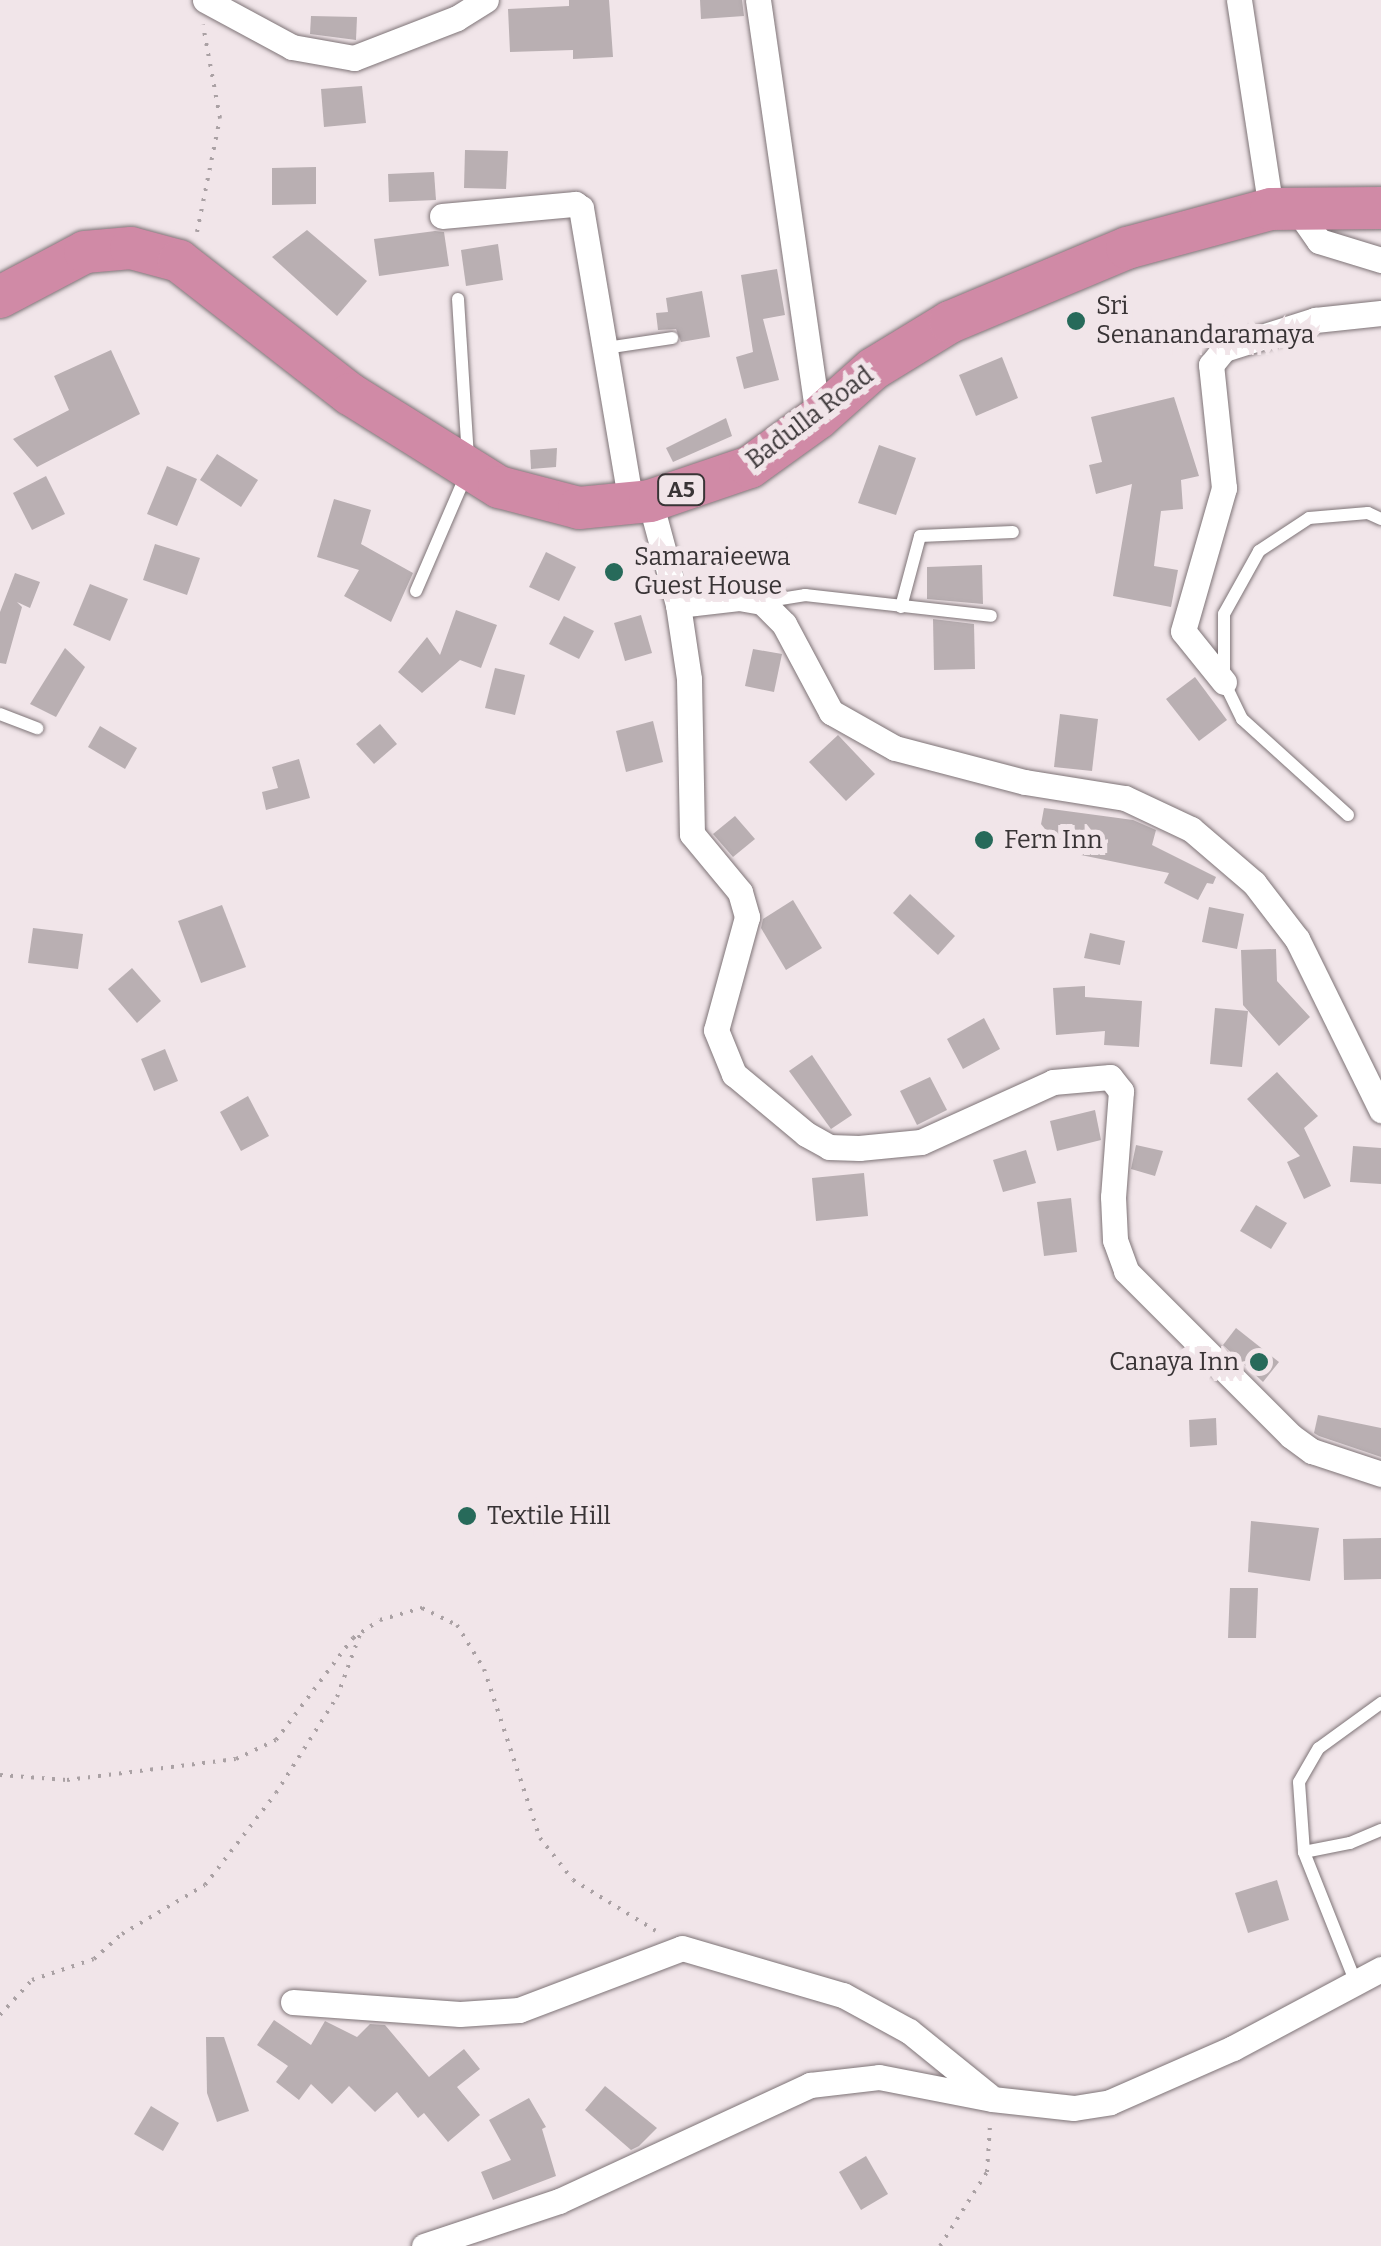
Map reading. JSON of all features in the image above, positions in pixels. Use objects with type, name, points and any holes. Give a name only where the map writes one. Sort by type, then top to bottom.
[{"type":"highway","name":"Badulla Road","points":[[0,297],[85,252],[131,248],[179,261],[350,394],[499,487],[579,508],[641,502],[750,467],[818,418],[873,370],[950,322],[1127,248],[1283,208],[1381,208]]},
{"type":"street","points":[[203,10],[292,48],[354,58],[457,18],[486,0]]},
{"type":"street","points":[[758,0],[818,418]]},
{"type":"street","points":[[1239,0],[1283,208],[1318,241],[1381,260]]},
{"type":"street","points":[[442,216],[575,204],[581,208],[606,348],[641,502],[678,605],[689,679],[692,834],[740,892],[746,918],[716,1030],[734,1074],[806,1134],[829,1146],[859,1148],[921,1142],[1053,1082],[1110,1078],[1121,1090],[1113,1197],[1115,1240],[1126,1271],[1291,1436],[1312,1451],[1381,1474]]},
{"type":"street","points":[[1224,682],[1183,631],[1224,488],[1210,365],[1224,349],[1315,320],[1381,313]]},
{"type":"street","points":[[678,605],[739,598],[762,602],[784,624],[831,712],[895,748],[1025,782],[1125,798],[1191,829],[1254,884],[1298,940],[1381,1110]]},
{"type":"street","points":[[294,2002],[460,2014],[519,2010],[682,1948],[843,1995],[909,2031],[992,2098]]},
{"type":"street","points":[[424,2246],[560,2201],[810,2085],[879,2077],[1074,2108],[1110,2102],[1233,2048],[1381,1969]]},
{"type":"lane","points":[[416,591],[469,468],[458,299]]},
{"type":"lane","points":[[606,348],[672,338]]},
{"type":"lane","points":[[1348,815],[1242,719],[1224,682],[1224,614],[1259,551],[1308,518],[1368,513],[1381,519]]},
{"type":"lane","points":[[901,607],[920,536],[1014,532]]},
{"type":"lane","points":[[762,602],[804,594],[991,616]]},
{"type":"lane","points":[[0,714],[37,728]]},
{"type":"lane","points":[[1356,1983],[1304,1852],[1299,1782],[1319,1748],[1381,1703]]},
{"type":"lane","points":[[1304,1852],[1350,1843],[1381,1830]]},
{"type":"path","points":[[179,261],[199,230],[220,118],[203,10]]},
{"type":"path","points":[[0,1775],[67,1780],[236,1759],[276,1740],[360,1634],[380,1620],[422,1608],[456,1625],[484,1669],[540,1838],[573,1880],[682,1948]]},
{"type":"path","points":[[0,2015],[32,1980],[94,1960],[122,1934],[204,1885],[276,1793],[336,1697],[360,1634]]},
{"type":"path","points":[[940,2246],[987,2172],[992,2098]]},
{"type":"building","points":[[569,0],[609,0],[613,57],[573,59],[573,50],[510,52],[508,9],[569,6]]},
{"type":"building","points":[[700,0],[742,0],[744,16],[701,19]]},
{"type":"building","points":[[311,16],[357,17],[356,40],[310,34]]},
{"type":"building","points":[[362,86],[366,123],[324,127],[321,89]]},
{"type":"building","points":[[465,150],[508,151],[506,189],[464,188]]},
{"type":"building","points":[[316,167],[316,204],[272,205],[272,168]]},
{"type":"building","points":[[434,172],[436,200],[389,202],[388,174]]},
{"type":"building","points":[[307,230],[367,281],[337,316],[272,257]]},
{"type":"building","points":[[444,232],[449,266],[379,276],[374,239]]},
{"type":"building","points":[[498,244],[503,280],[466,286],[461,250]]},
{"type":"building","points":[[777,269],[785,315],[763,319],[779,380],[744,389],[736,357],[753,352],[741,275]]},
{"type":"building","points":[[702,291],[710,337],[681,342],[676,329],[658,330],[656,313],[668,312],[666,298]]},
{"type":"building","points":[[111,350],[140,414],[37,467],[13,439],[69,410],[54,376]]},
{"type":"building","points":[[1002,357],[1018,398],[976,416],[959,375]]},
{"type":"building","points":[[1174,397],[1199,476],[1181,480],[1183,509],[1161,511],[1154,566],[1178,570],[1171,607],[1113,596],[1132,484],[1096,494],[1089,465],[1102,462],[1091,417]]},
{"type":"building","points":[[726,418],[732,436],[673,462],[666,448]]},
{"type":"building","points":[[879,445],[916,458],[896,515],[858,503]]},
{"type":"building","points":[[557,448],[556,467],[531,469],[530,450]]},
{"type":"building","points":[[217,454],[258,480],[241,507],[200,480]]},
{"type":"building","points":[[167,466],[197,479],[177,526],[147,514]]},
{"type":"building","points":[[46,476],[65,514],[32,530],[13,493]]},
{"type":"building","points":[[334,499],[371,510],[361,544],[413,573],[391,622],[344,596],[359,570],[317,557]]},
{"type":"building","points":[[155,544],[200,558],[187,595],[143,580]]},
{"type":"building","points":[[546,552],[576,567],[559,601],[529,587]]},
{"type":"building","points":[[982,565],[983,604],[927,599],[927,567]]},
{"type":"building","points":[[15,573],[40,582],[30,608],[17,602],[22,607],[6,664],[0,663],[0,612]]},
{"type":"building","points":[[90,584],[128,599],[110,641],[73,625]]},
{"type":"building","points":[[456,610],[497,625],[481,668],[460,660],[422,693],[398,672],[427,637],[440,655]]},
{"type":"building","points":[[641,615],[652,653],[625,661],[614,623]]},
{"type":"building","points":[[564,616],[594,631],[579,659],[549,644]]},
{"type":"building","points":[[933,619],[974,624],[975,669],[934,670]]},
{"type":"building","points":[[65,648],[85,667],[56,717],[30,704]]},
{"type":"building","points":[[753,649],[782,654],[774,692],[745,686]]},
{"type":"building","points":[[495,668],[525,675],[515,715],[485,708]]},
{"type":"building","points":[[1195,677],[1227,720],[1199,741],[1166,699]]},
{"type":"building","points":[[1060,714],[1098,719],[1092,771],[1054,767]]},
{"type":"building","points":[[653,721],[663,762],[626,772],[616,731]]},
{"type":"building","points":[[380,724],[397,744],[374,764],[356,744]]},
{"type":"building","points":[[100,726],[137,748],[125,769],[88,747]]},
{"type":"building","points":[[838,735],[875,774],[846,801],[809,762]]},
{"type":"building","points":[[299,759],[310,798],[266,810],[262,792],[278,788],[272,767]]},
{"type":"building","points":[[1044,808],[1133,820],[1156,830],[1152,845],[1216,877],[1213,884],[1207,883],[1198,900],[1164,883],[1169,873],[1037,846]]},
{"type":"building","points":[[735,816],[755,839],[733,857],[713,834]]},
{"type":"building","points":[[910,894],[955,936],[938,955],[893,913]]},
{"type":"building","points":[[793,900],[822,948],[786,970],[761,928],[763,919]]},
{"type":"building","points":[[222,905],[246,967],[201,983],[178,921]]},
{"type":"building","points":[[1209,907],[1244,914],[1237,949],[1202,942]]},
{"type":"building","points":[[33,928],[83,934],[78,969],[28,963]]},
{"type":"building","points":[[1090,933],[1125,941],[1120,965],[1084,958]]},
{"type":"building","points":[[1276,949],[1277,981],[1310,1017],[1279,1046],[1243,1005],[1241,950]]},
{"type":"building","points":[[132,968],[161,1001],[137,1023],[108,989]]},
{"type":"building","points":[[1085,986],[1085,997],[1142,1001],[1139,1047],[1104,1045],[1105,1031],[1056,1035],[1053,988]]},
{"type":"building","points":[[1215,1008],[1248,1011],[1242,1067],[1210,1064]]},
{"type":"building","points":[[984,1018],[1000,1049],[963,1069],[947,1039]]},
{"type":"building","points":[[165,1049],[178,1081],[154,1091],[141,1059]]},
{"type":"building","points":[[812,1055],[852,1115],[831,1129],[789,1071]]},
{"type":"building","points":[[1277,1072],[1318,1116],[1304,1128],[1331,1186],[1304,1199],[1287,1162],[1300,1156],[1247,1099]]},
{"type":"building","points":[[930,1077],[947,1110],[917,1125],[900,1091]]},
{"type":"building","points":[[248,1096],[269,1136],[241,1151],[220,1112]]},
{"type":"building","points":[[1095,1110],[1101,1140],[1057,1151],[1050,1121]]},
{"type":"building","points":[[1136,1145],[1163,1151],[1155,1176],[1131,1169]]},
{"type":"building","points":[[1353,1146],[1381,1148],[1381,1184],[1350,1182]]},
{"type":"building","points":[[1026,1150],[1036,1183],[1003,1192],[993,1160]]},
{"type":"building","points":[[864,1173],[868,1216],[816,1221],[812,1178]]},
{"type":"building","points":[[1071,1198],[1077,1252],[1044,1256],[1037,1202]]},
{"type":"building","points":[[1256,1205],[1287,1223],[1271,1249],[1240,1231]]},
{"type":"building","points":[[1236,1328],[1279,1362],[1263,1382],[1223,1345]]},
{"type":"building","points":[[1318,1415],[1381,1428],[1381,1457],[1314,1433]]},
{"type":"building","points":[[1216,1418],[1217,1445],[1190,1447],[1189,1420]]},
{"type":"building","points":[[1251,1521],[1319,1528],[1310,1581],[1248,1572]]},
{"type":"building","points":[[1381,1538],[1381,1579],[1344,1580],[1343,1539]]},
{"type":"building","points":[[1230,1588],[1258,1588],[1256,1638],[1228,1638]]},
{"type":"building","points":[[1277,1880],[1289,1920],[1248,1933],[1235,1893]]},
{"type":"building","points":[[274,2020],[311,2045],[325,2021],[357,2037],[370,2024],[385,2025],[429,2077],[464,2049],[480,2069],[457,2087],[480,2115],[448,2142],[424,2113],[418,2118],[397,2092],[375,2112],[349,2086],[332,2104],[311,2084],[299,2100],[276,2082],[288,2066],[257,2045]]},
{"type":"building","points":[[206,2037],[224,2037],[249,2111],[217,2122],[207,2093]]},
{"type":"building","points":[[605,2086],[657,2128],[631,2150],[585,2110]]},
{"type":"building","points":[[529,2098],[546,2127],[542,2129],[556,2176],[493,2200],[481,2172],[511,2160],[489,2120]]},
{"type":"building","points":[[151,2106],[179,2123],[163,2151],[134,2134]]},
{"type":"building","points":[[866,2156],[888,2194],[861,2210],[839,2172]]},
{"type":"place","name":"Sri Senanandaramaya","points":[[1076,321]]},
{"type":"place","name":"Samarajeewa Guest House","points":[[614,572]]},
{"type":"place","name":"Fern Inn","points":[[984,840]]},
{"type":"place","name":"Canaya Inn","points":[[1259,1362]]},
{"type":"place","name":"Textile Hill","points":[[467,1516]]}]
